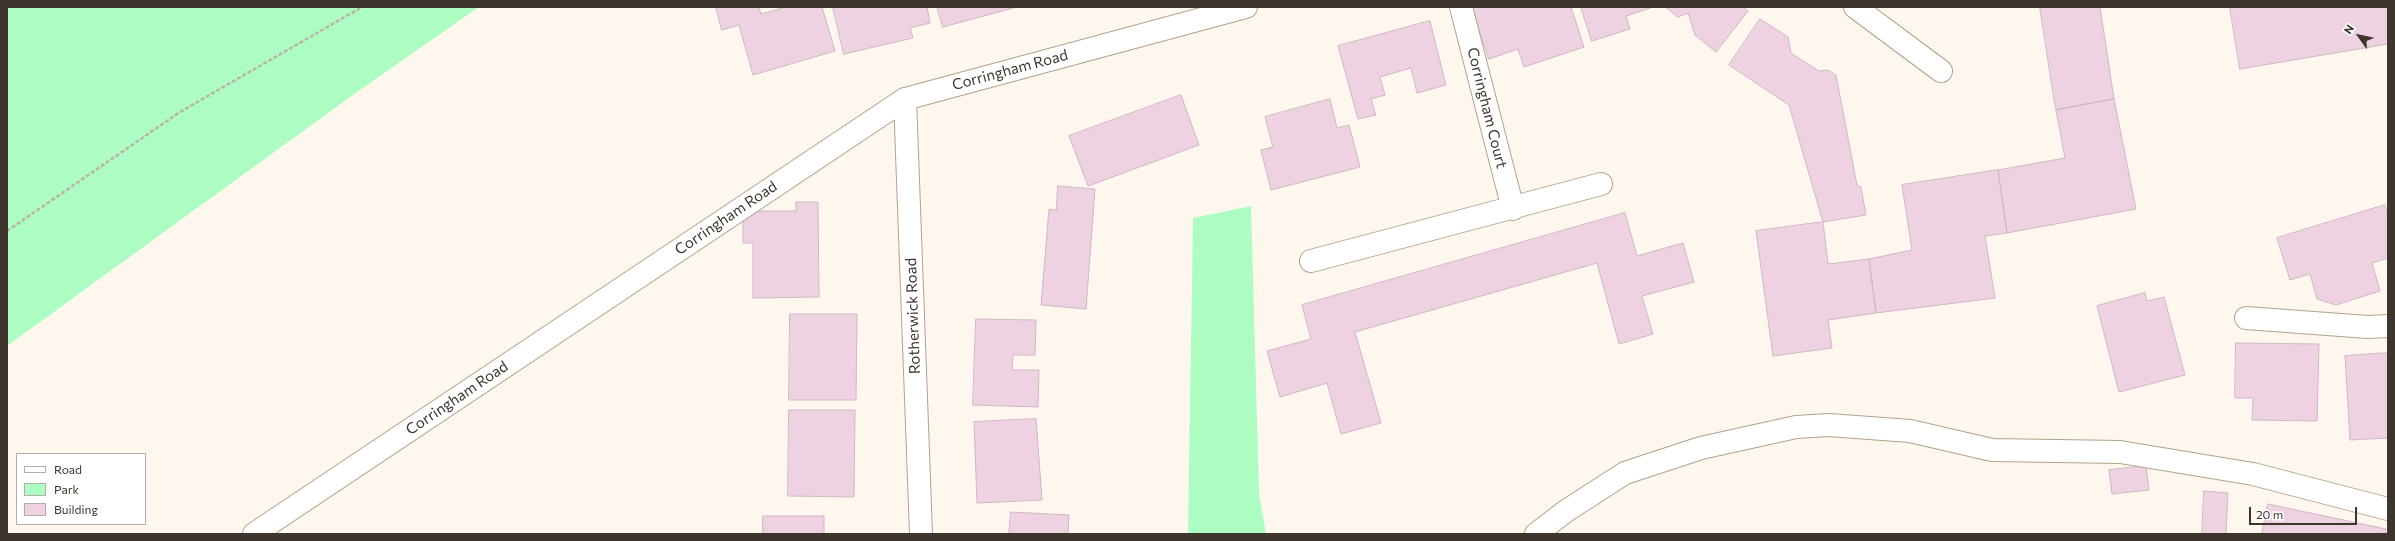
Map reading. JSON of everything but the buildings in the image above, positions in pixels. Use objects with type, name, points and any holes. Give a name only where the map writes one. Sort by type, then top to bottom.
[{"type":"street","name":"Corringham Road","points":[[254,534],[905,99],[1246,7]]},
{"type":"street","name":"Corringham Court","points":[[1461,7],[1513,209]]},
{"type":"street","points":[[1855,7],[1942,71]]},
{"type":"street","name":"Rotherwick Road","points":[[905,99],[921,534]]},
{"type":"street","points":[[1311,261],[1513,209],[1601,184]]},
{"type":"street","points":[[2246,318],[2368,327],[2388,326]]},
{"type":"street","points":[[1536,534],[1566,511],[1625,473],[1701,448],[1796,427],[1829,425],[1910,431],[1992,450],[2120,452],[2252,474],[2388,509]]},
{"type":"path","points":[[7,231],[180,112],[362,7]]},
{"type":"green space","points":[[7,7],[479,7],[357,92],[7,346]]},
{"type":"green space","points":[[1251,206],[1259,493],[1266,534],[1188,534],[1193,218]]}]
